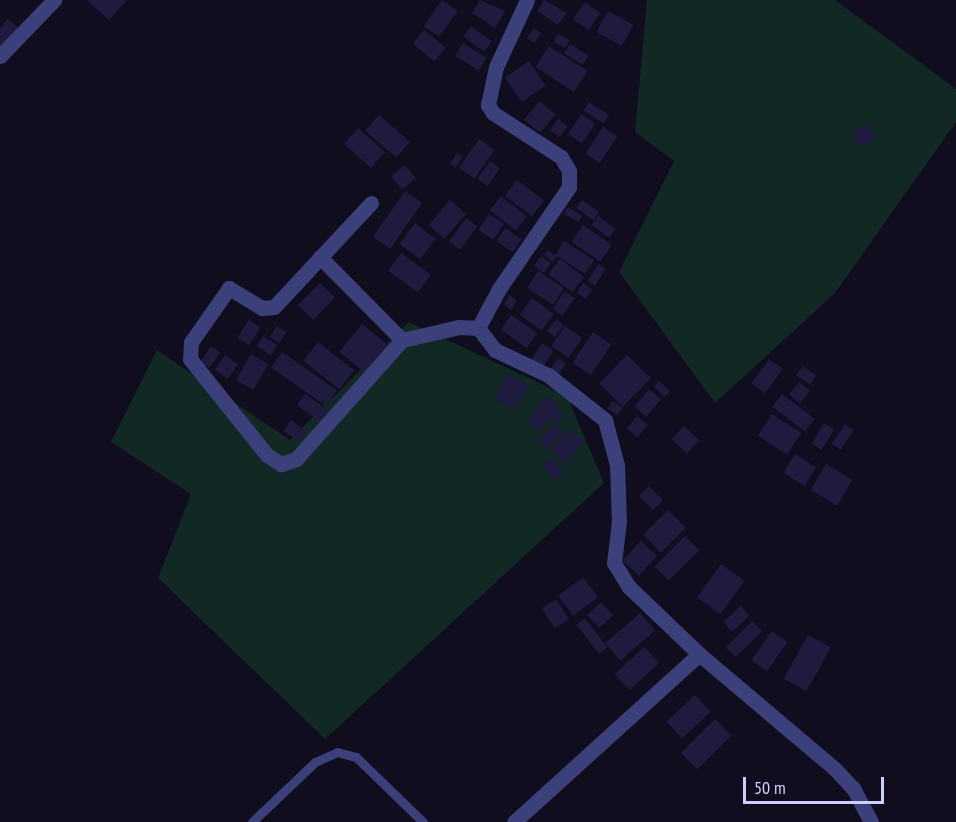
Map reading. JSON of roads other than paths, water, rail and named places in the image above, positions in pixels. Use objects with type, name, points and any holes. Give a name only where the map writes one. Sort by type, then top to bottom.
[{"type":"street","points":[[0,56],[54,0]]},
{"type":"street","points":[[478,328],[499,289],[569,187],[569,171],[561,157],[493,113],[488,105],[496,67],[527,0]]},
{"type":"street","points":[[371,203],[274,307],[262,308],[235,289],[224,290],[190,342],[190,359],[267,455],[281,464],[296,459],[402,340],[459,327],[478,328],[495,350],[548,375],[605,420],[617,465],[620,521],[614,563],[629,587],[699,654],[835,769],[853,788],[871,822]]},
{"type":"street","points":[[320,257],[402,340]]},
{"type":"street","points":[[514,822],[699,654]]},
{"type":"lane","points":[[252,822],[315,762],[337,752],[356,757],[423,822]]}]
